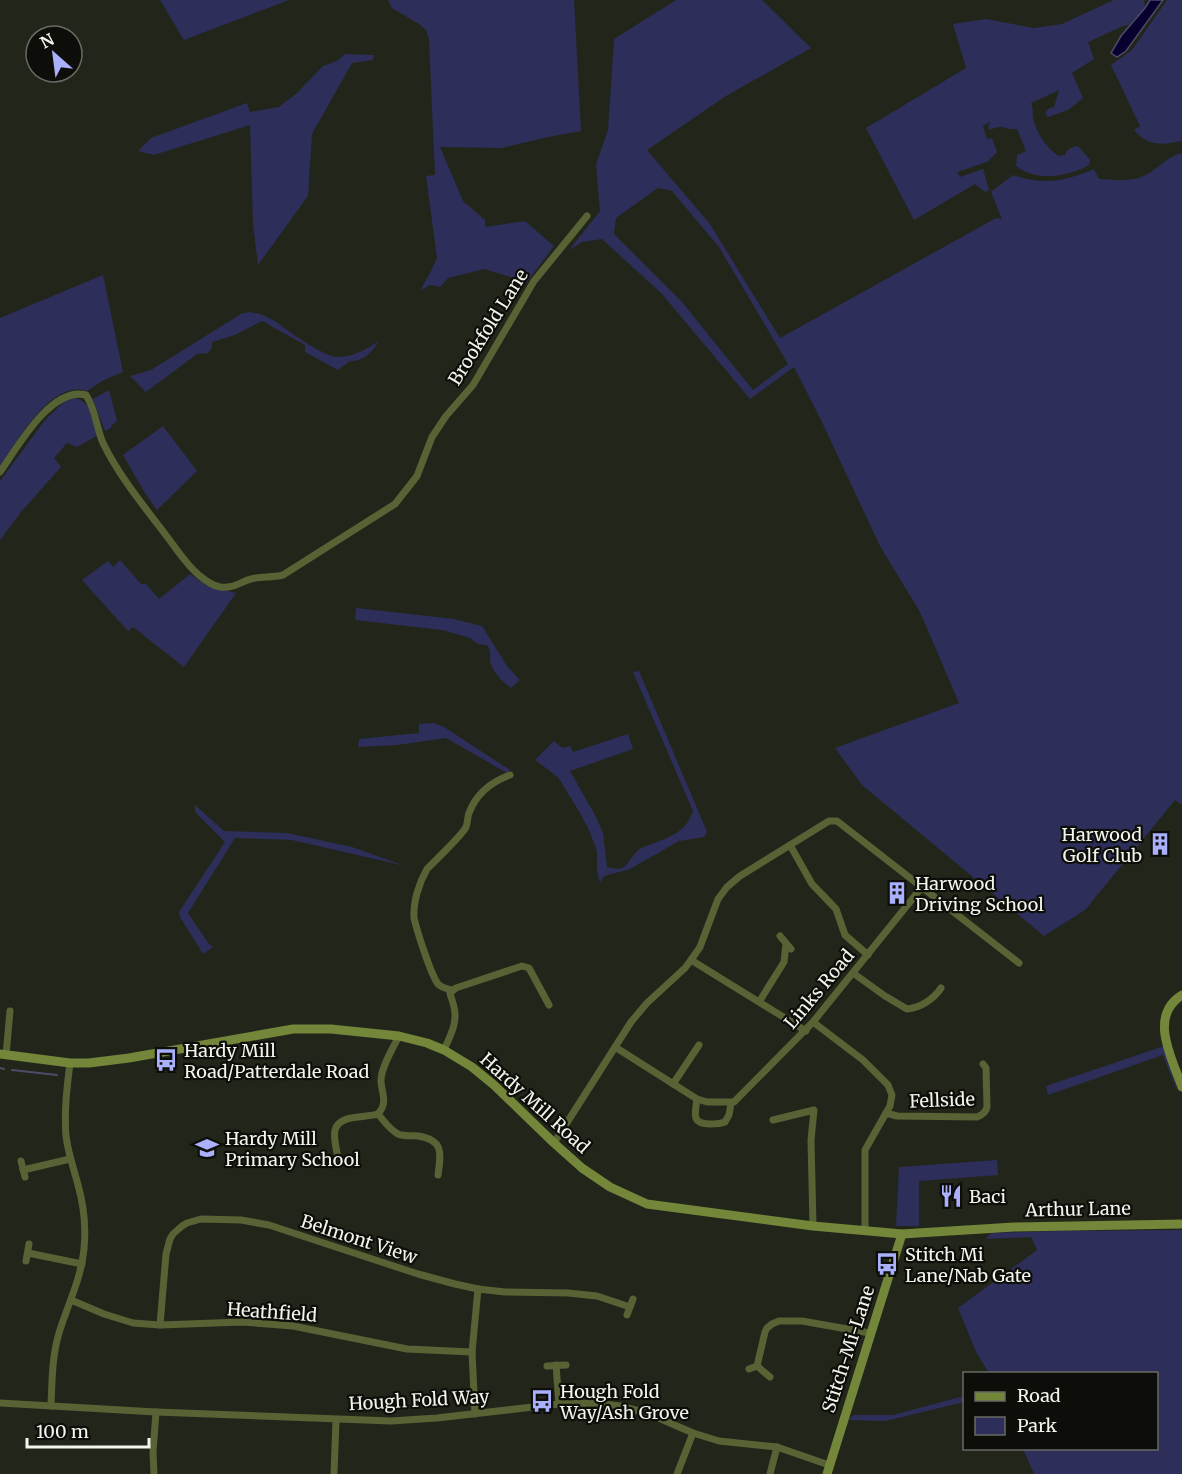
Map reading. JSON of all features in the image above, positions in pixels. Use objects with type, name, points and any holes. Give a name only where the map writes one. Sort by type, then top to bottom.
[{"type":"main road","points":[[1182,995],[1169,1005],[1164,1023],[1167,1043],[1182,1088]]},
{"type":"main road","name":"Hardy Mill Road","points":[[3,1055],[88,1063],[118,1060],[293,1029],[331,1029],[399,1036],[427,1043],[472,1066],[582,1168],[603,1183],[647,1204],[813,1226],[902,1234]]},
{"type":"main road","name":"Arthur Lane","points":[[902,1234],[1014,1227],[1182,1224]]},
{"type":"main road","name":"Stitch-Mi-Lane","points":[[828,1469],[902,1234]]},
{"type":"street","name":"Brookfold Lane","points":[[0,472],[38,419],[51,406],[71,394],[86,395],[94,409],[102,440],[131,491],[199,575],[220,587],[230,587],[251,579],[283,575],[395,504],[417,476],[432,437],[446,416],[474,385],[534,281],[587,216]]},
{"type":"street","points":[[452,990],[439,984],[428,958],[414,918],[416,898],[427,869],[466,828],[468,815],[477,798],[498,780],[510,775]]},
{"type":"street","points":[[554,1143],[638,1013],[685,968],[700,947],[718,899],[727,887],[740,876],[826,822],[837,821],[1020,963]]},
{"type":"street","points":[[790,845],[812,884],[836,909],[843,931],[868,954]]},
{"type":"street","name":"Links Road","points":[[698,1099],[695,1115],[699,1122],[719,1124],[725,1122],[729,1115],[730,1103],[736,1100],[813,1023],[922,887]]},
{"type":"street","points":[[759,1002],[784,962],[788,946],[780,936]]},
{"type":"street","points":[[691,960],[806,1030]]},
{"type":"street","points":[[444,1050],[455,1020],[455,1009],[450,996],[456,987],[526,966],[530,968],[549,1005]]},
{"type":"street","points":[[853,973],[907,1009],[918,1007],[936,996],[942,987]]},
{"type":"street","points":[[3,1055],[10,1011]]},
{"type":"street","points":[[813,1023],[863,1060],[888,1085],[892,1095],[892,1101],[866,1146],[864,1154],[865,1231]]},
{"type":"street","points":[[338,1159],[340,1146],[335,1129],[341,1121],[378,1114],[383,1106],[385,1098],[381,1076],[399,1036]]},
{"type":"street","points":[[615,1047],[698,1099],[707,1102],[730,1103]]},
{"type":"street","points":[[673,1084],[699,1048]]},
{"type":"street","points":[[51,1406],[53,1366],[57,1344],[82,1264],[84,1248],[84,1214],[66,1136],[65,1102],[70,1063]]},
{"type":"street","name":"Fellside","points":[[886,1113],[897,1116],[981,1116],[987,1110],[986,1068],[983,1064]]},
{"type":"street","points":[[773,1120],[814,1110],[813,1226]]},
{"type":"street","points":[[378,1114],[397,1133],[434,1141],[440,1148],[441,1154],[436,1164],[438,1175]]},
{"type":"street","points":[[21,1161],[24,1173],[70,1158]]},
{"type":"street","name":"Belmont View","points":[[160,1325],[166,1254],[170,1239],[182,1226],[201,1219],[240,1220],[269,1225],[418,1274],[478,1289],[568,1293],[631,1303],[627,1315]]},
{"type":"street","points":[[26,1261],[29,1244]]},
{"type":"street","points":[[28,1253],[82,1264]]},
{"type":"street","points":[[475,1414],[472,1352],[478,1289]]},
{"type":"street","name":"Heathfield","points":[[71,1300],[133,1323],[160,1325],[242,1322],[293,1326],[407,1349],[472,1352]]},
{"type":"street","points":[[770,1377],[753,1367],[767,1323],[802,1321],[870,1332]]},
{"type":"street","points":[[556,1365],[559,1404]]},
{"type":"street","points":[[547,1366],[566,1365]]},
{"type":"street","name":"Hough Fold Way","points":[[0,1403],[156,1412],[391,1421],[596,1402],[648,1413],[693,1433],[727,1443],[777,1447],[828,1469]]},
{"type":"street","points":[[154,1474],[156,1412]]},
{"type":"street","points":[[334,1474],[336,1420]]},
{"type":"street","points":[[677,1474],[693,1433]]},
{"type":"street","points":[[770,1474],[777,1447]]},
{"type":"green space","points":[[160,0],[289,0],[184,40]]},
{"type":"green space","points":[[388,0],[574,0],[581,131],[502,148],[440,147],[463,201],[485,220],[485,227],[525,221],[554,246],[527,282],[484,269],[448,278],[440,287],[430,285],[420,291],[437,258],[426,176],[435,175],[429,40],[426,30],[392,8]]},
{"type":"green space","name":"Harwood Golf Club","points":[[676,0],[762,0],[811,48],[726,96],[647,150],[710,224],[780,338],[996,218],[1002,219],[991,192],[1013,175],[1034,180],[1054,181],[1074,177],[1094,169],[1099,179],[1133,179],[1144,176],[1182,153],[1182,805],[1175,800],[1085,910],[1044,936],[862,785],[835,748],[959,703],[920,612],[880,546],[794,367],[750,399],[662,294],[602,239],[582,242],[569,250],[600,211],[596,164],[608,130],[614,39]],"holes":[[[658,188],[672,191],[719,247],[788,364],[753,390],[682,302],[614,234],[616,218]]]},
{"type":"green space","points":[[1114,0],[1144,0],[1145,8],[1129,25],[1088,42],[1094,59],[1072,73],[1083,98],[1068,110],[1048,117],[1045,113],[1054,107],[1059,90],[1031,103],[1037,129],[1050,149],[1059,156],[1065,155],[1067,151],[1078,146],[1090,160],[1089,165],[1062,175],[1052,176],[1024,171],[1016,166],[1017,155],[1026,151],[1017,129],[999,127],[990,130],[988,127],[990,122],[983,126],[987,139],[992,138],[997,152],[987,162],[957,172],[960,177],[983,169],[989,190],[985,192],[975,184],[914,220],[866,128],[966,68],[953,24],[986,19],[1034,28],[1062,24]]},
{"type":"green space","points":[[1167,0],[1182,0],[1182,141],[1162,144],[1150,142],[1134,130],[1140,126],[1111,65],[1132,50]]},
{"type":"green space","points":[[345,54],[374,55],[373,60],[352,63],[312,134],[308,196],[258,265],[253,224],[250,125],[154,155],[138,151],[151,138],[247,103],[250,112],[279,107],[297,93],[323,66],[337,61]]},
{"type":"green space","points":[[103,275],[123,372],[102,381],[87,391],[74,390],[61,394],[48,403],[36,415],[0,466],[0,318]]},
{"type":"green space","points":[[249,312],[269,318],[313,347],[334,356],[356,354],[379,341],[367,356],[360,360],[350,361],[338,370],[305,352],[305,345],[262,321],[235,335],[212,342],[208,353],[197,354],[146,392],[130,376],[151,370],[241,314]]},
{"type":"green space","points":[[109,390],[117,421],[105,431],[93,399]]},
{"type":"green space","points":[[74,398],[88,407],[98,435],[77,447],[67,443],[54,458],[61,467],[21,512],[0,540],[0,481],[45,420],[65,401]]},
{"type":"green space","points":[[163,426],[197,471],[157,510],[123,455]]},
{"type":"green space","points":[[120,560],[141,584],[146,584],[159,599],[190,574],[206,585],[236,593],[184,667],[133,627],[128,631],[82,580],[108,561],[113,567]]},
{"type":"green space","points":[[356,608],[454,619],[482,626],[507,666],[520,680],[511,688],[501,679],[491,664],[487,645],[478,644],[470,638],[442,630],[355,620]]},
{"type":"green space","points":[[639,671],[707,832],[704,837],[679,841],[630,869],[604,876],[600,883],[597,871],[597,851],[589,830],[558,777],[535,760],[554,741],[562,748],[570,746],[573,752],[628,734],[633,749],[570,771],[603,833],[607,867],[615,869],[624,867],[641,848],[670,836],[686,825],[693,811],[633,672]]},
{"type":"green space","points":[[434,723],[444,727],[510,770],[507,773],[446,738],[397,745],[358,747],[359,739],[419,733],[419,724]]},
{"type":"green space","points":[[195,805],[224,831],[287,833],[352,847],[405,866],[292,840],[235,838],[188,913],[213,947],[203,954],[179,912],[225,842],[195,812]]},
{"type":"green space","points":[[1164,1046],[1179,1095],[1163,1055],[1048,1095],[1046,1086]]},
{"type":"green space","points":[[997,1160],[998,1175],[919,1181],[919,1226],[896,1226],[899,1167]]},
{"type":"green space","points":[[1182,1230],[1182,1474],[1034,1474],[1023,1450],[1158,1450],[1158,1372],[988,1372],[976,1352],[958,1308],[1037,1250],[1031,1237],[986,1239],[988,1236],[992,1233]]},
{"type":"green space","points":[[963,1396],[963,1402],[894,1419],[848,1420],[854,1415],[893,1415]]},
{"type":"shaded area","points":[[1150,0],[1163,0],[1126,51],[1117,57],[1111,53],[1121,36]]},
{"type":"waterway","points":[[0,1068],[4,1069]]},
{"type":"waterway","points":[[12,1070],[57,1075]]},
{"type":"place","name":"Harwood Golf Club","points":[[1160,844]]},
{"type":"place","name":"Harwood Driving School","points":[[897,893]]},
{"type":"place","name":"Hardy Mill Road/Patterdale Road","points":[[166,1060]]},
{"type":"place","name":"Hardy Mill Primary School","points":[[207,1148]]},
{"type":"place","name":"Baci","points":[[951,1196]]},
{"type":"place","name":"Stitch Mi Lane/Nab Gate","points":[[887,1264]]},
{"type":"place","name":"Hough Fold Way/Ash Grove","points":[[542,1401]]}]
